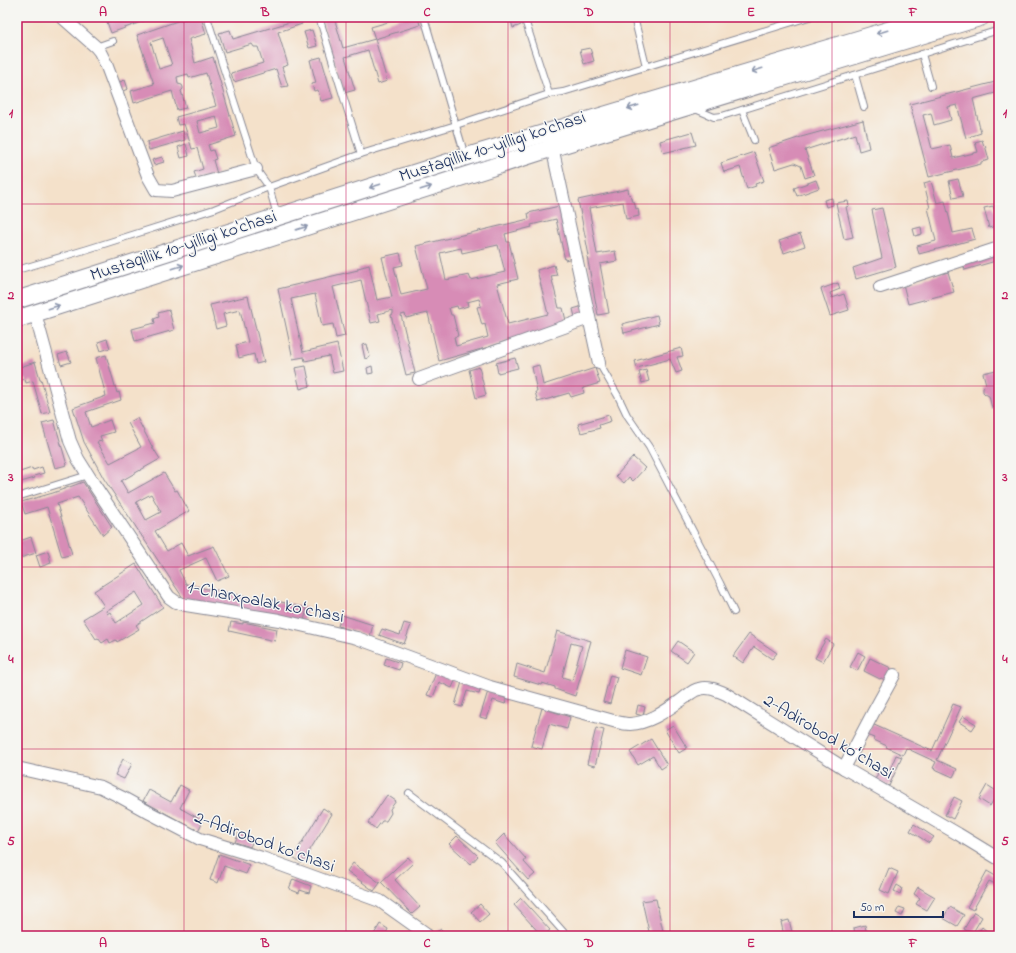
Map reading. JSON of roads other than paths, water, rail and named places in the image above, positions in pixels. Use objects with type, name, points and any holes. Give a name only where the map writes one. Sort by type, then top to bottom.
[{"type":"main road","name":"Mustaqillik 10-yilligi ko'chasi","points":[[17,319],[551,140],[933,17]]},
{"type":"main road","name":"Mustaqillik 10-yilligi ko'chasi","points":[[17,300],[466,157],[551,140],[688,106],[981,17]]},
{"type":"street","points":[[62,17],[100,52],[106,64],[148,176],[156,190],[172,191],[256,169]]},
{"type":"street","points":[[551,140],[599,364]]},
{"type":"street","points":[[880,287],[999,248]]},
{"type":"street","name":"1-Charxpalak koʻchasi","points":[[35,313],[70,441],[78,459],[169,597],[176,602],[186,605],[279,620],[358,638],[490,686],[617,722],[629,724],[638,723]]},
{"type":"street","points":[[419,379],[590,318]]},
{"type":"street","points":[[844,768],[894,675]]},
{"type":"street","name":"2-Adirobod koʻchasi","points":[[638,723],[652,719],[698,689],[716,689],[844,768],[999,859]]},
{"type":"street","name":"2-Adirobod koʻchasi","points":[[17,768],[101,787],[200,839],[262,858],[380,901],[425,933],[427,936]]},
{"type":"lane","points":[[207,17],[256,169],[269,187],[278,217]]},
{"type":"lane","points":[[319,17],[361,154]]},
{"type":"lane","points":[[424,17],[466,157]]},
{"type":"lane","points":[[524,17],[549,94]]},
{"type":"lane","points":[[634,17],[646,66]]},
{"type":"lane","points":[[17,270],[214,209],[269,187],[361,154],[456,125],[549,94],[563,92],[809,17]]},
{"type":"lane","points":[[688,106],[714,117],[722,116],[999,30]]},
{"type":"lane","points":[[96,47],[113,41]]},
{"type":"lane","points":[[922,54],[931,86]]},
{"type":"lane","points":[[854,76],[864,107]]},
{"type":"lane","points":[[742,110],[754,140]]},
{"type":"lane","points":[[599,364],[618,396],[627,415],[649,447],[734,612]]},
{"type":"lane","points":[[17,497],[88,475]]},
{"type":"lane","points":[[409,793],[502,863],[567,936]]}]
